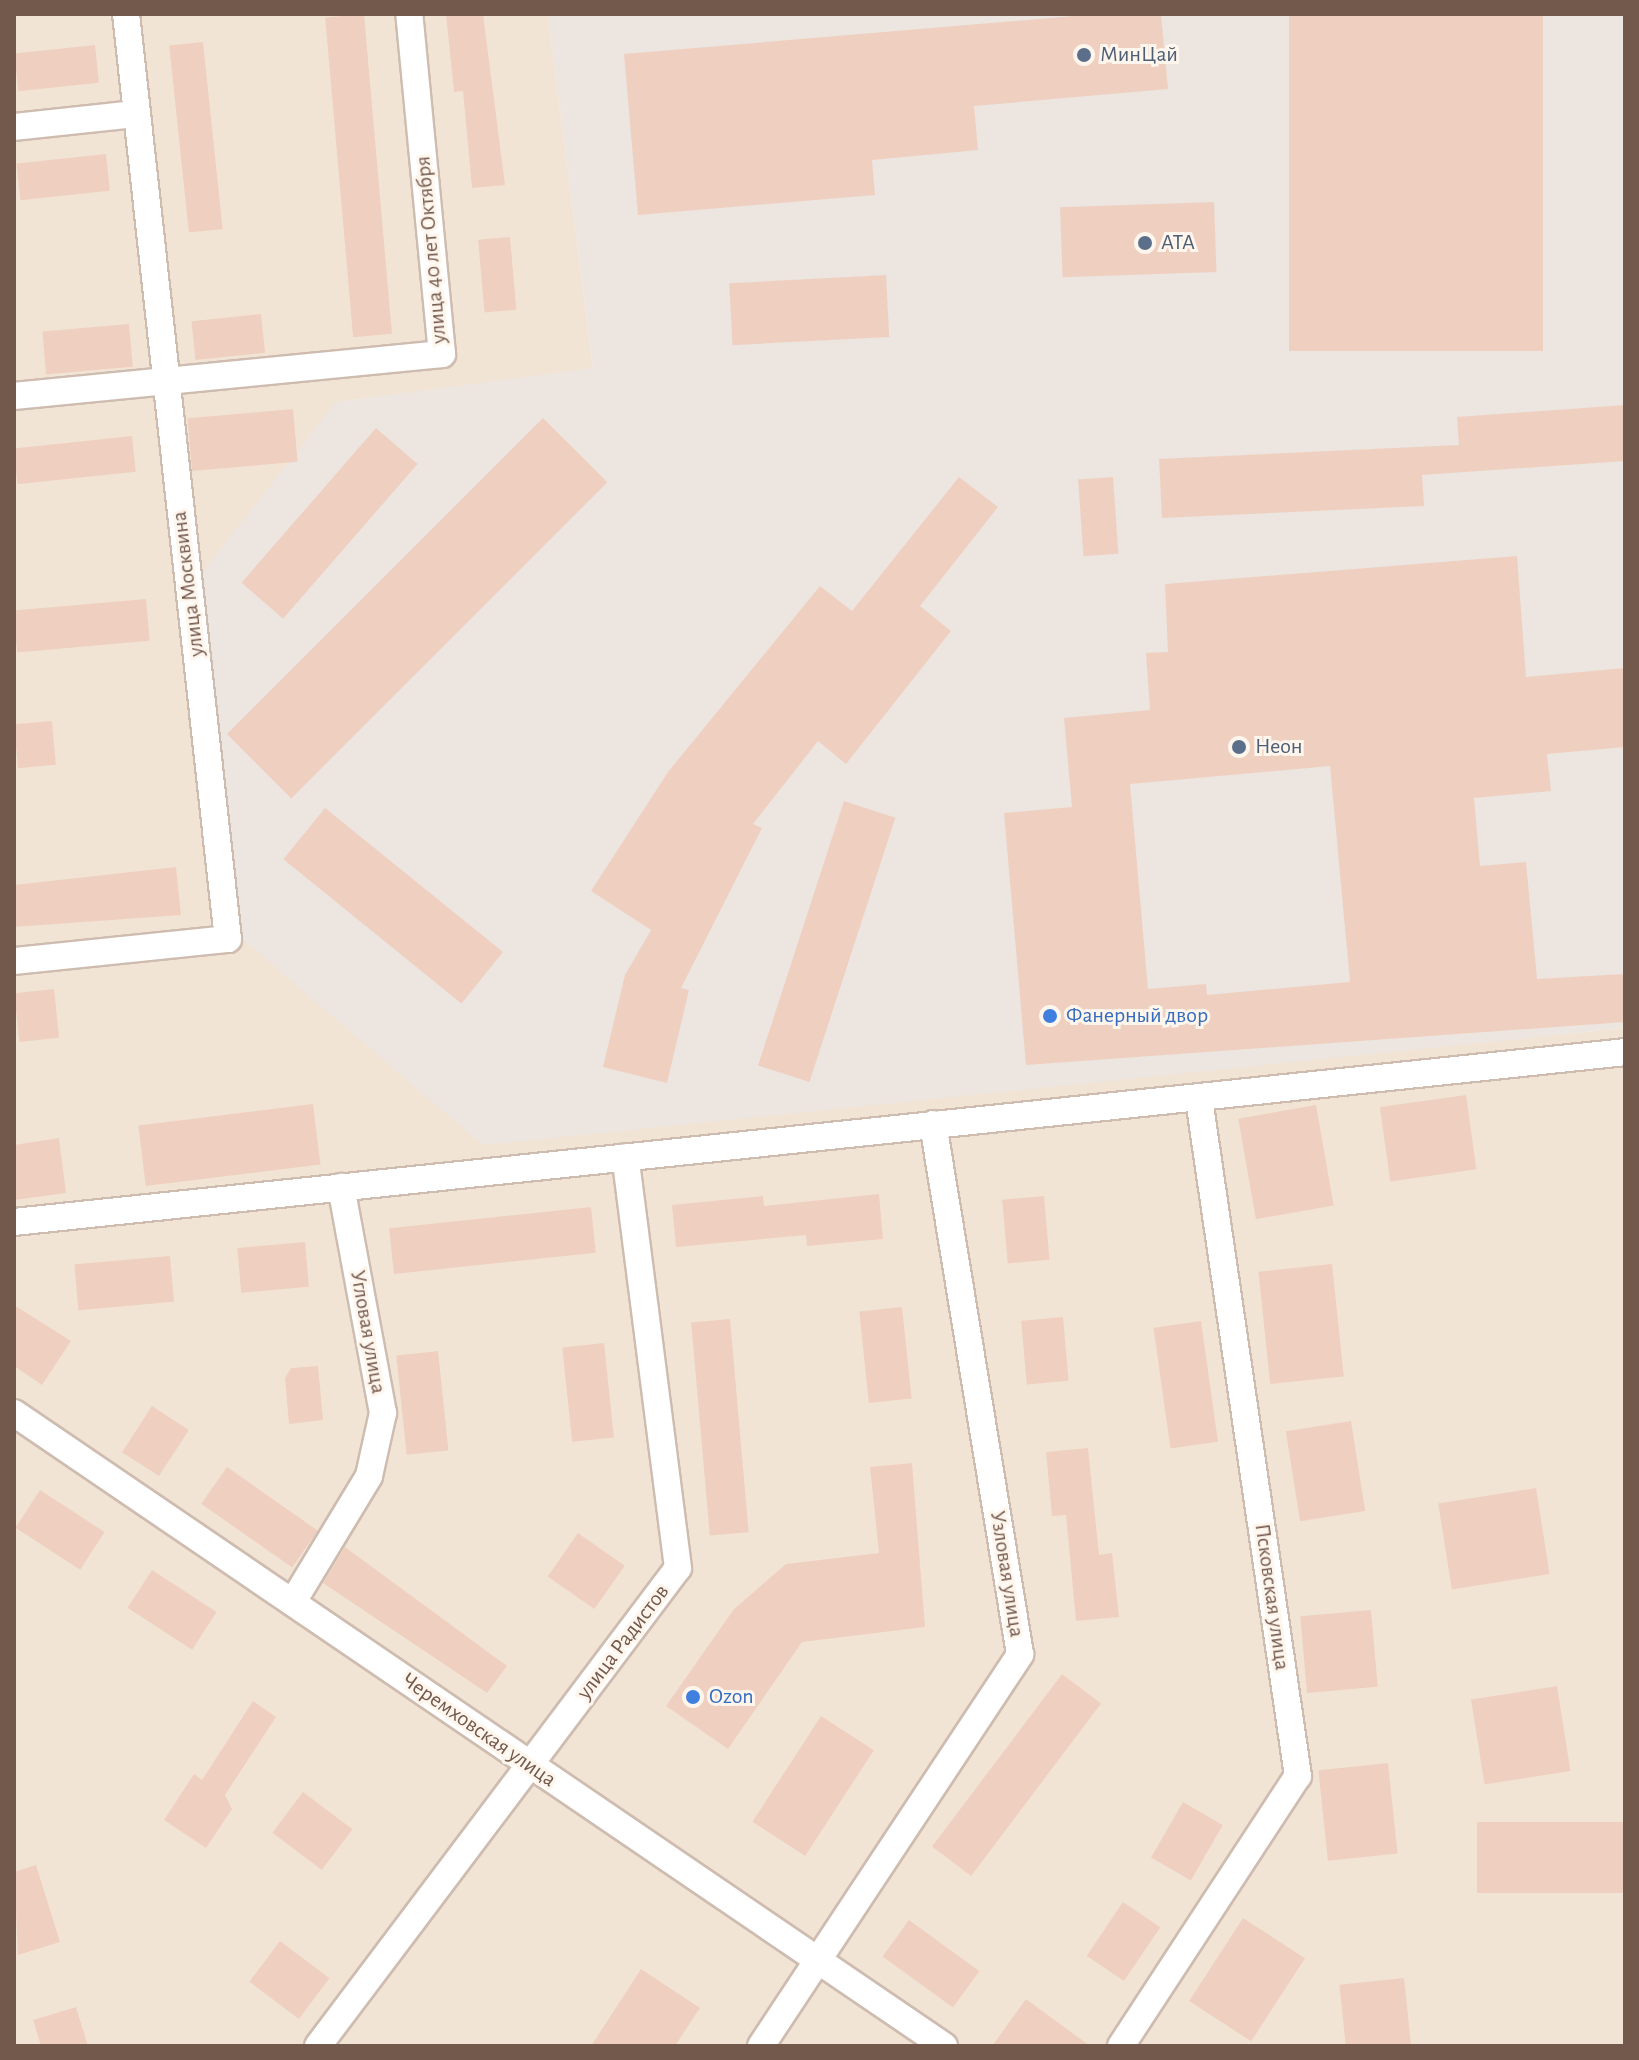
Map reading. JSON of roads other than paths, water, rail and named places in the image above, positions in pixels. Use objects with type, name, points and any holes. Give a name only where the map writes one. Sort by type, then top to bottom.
[{"type":"street","name":"улица Москвина","points":[[14,961],[228,939],[164,381],[126,14]]},
{"type":"street","name":"улица 40 лет Октября","points":[[164,381],[442,354],[409,14]]},
{"type":"street","points":[[14,127],[136,114]]},
{"type":"street","points":[[14,396],[164,381]]},
{"type":"street","points":[[14,1222],[1625,1052]]},
{"type":"street","name":"Псковская улица","points":[[1121,2046],[1298,1776],[1199,1099]]},
{"type":"street","name":"Узловая улица","points":[[761,2046],[1020,1654],[933,1124]]},
{"type":"street","name":"улица Радистов","points":[[318,2046],[678,1568],[625,1157]]},
{"type":"street","name":"Угловая улица","points":[[294,1600],[369,1476],[383,1413],[341,1187]]},
{"type":"street","name":"Черемховская улица","points":[[14,1413],[294,1600],[530,1767],[944,2046]]},
{"type":"place","name":"МинЦай","points":[[1084,55]]},
{"type":"place","name":"АТА","points":[[1145,243]]},
{"type":"place","name":"Неон","points":[[1239,747]]},
{"type":"place","name":"Фанерный двор","points":[[1050,1016]]},
{"type":"place","name":"Ozon","points":[[693,1697]]}]
